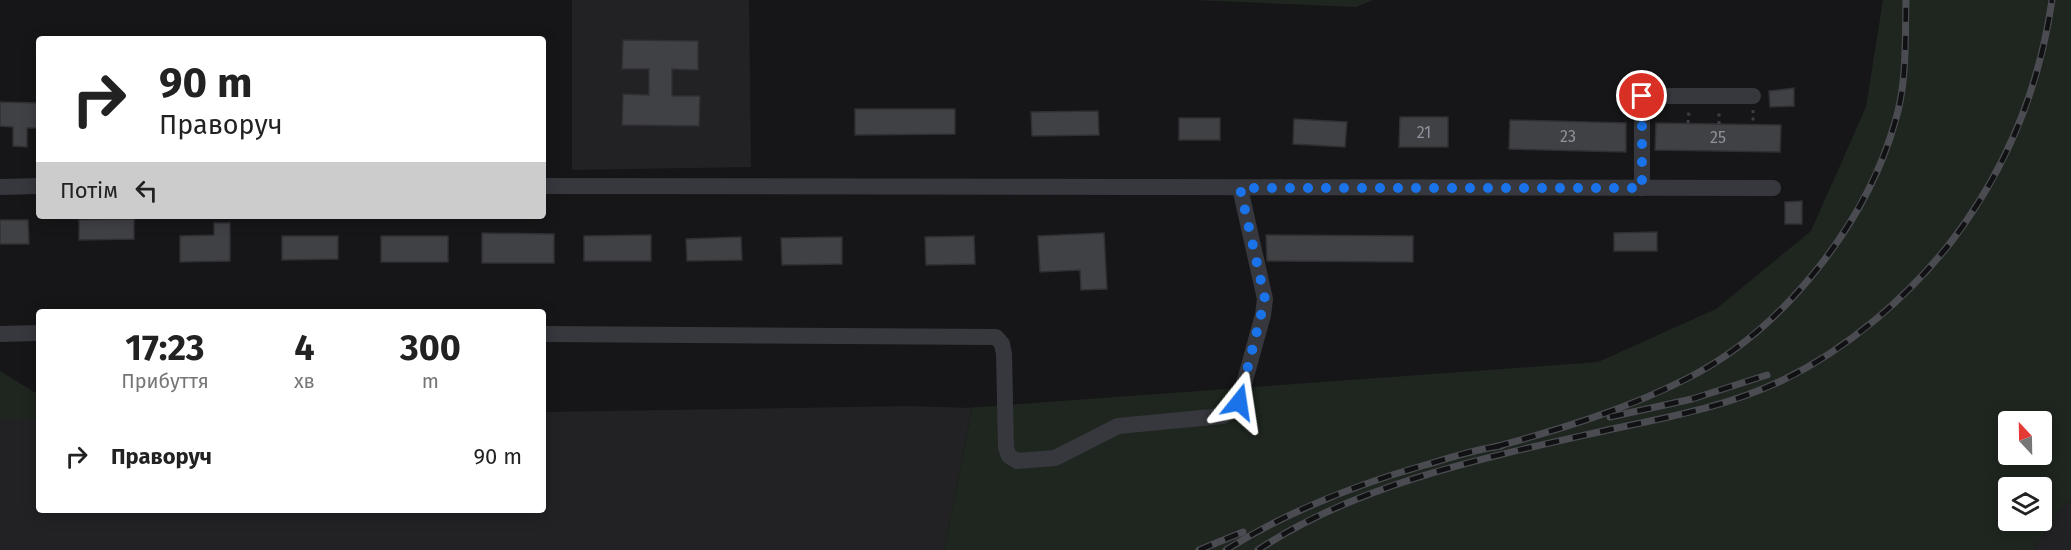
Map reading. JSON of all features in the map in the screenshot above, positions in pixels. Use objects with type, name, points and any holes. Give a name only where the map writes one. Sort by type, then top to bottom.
[{"type":"street","points":[[1642,188],[1642,96],[1753,96]]},
{"type":"street","points":[[0,186],[36,186]]},
{"type":"street","points":[[546,186],[1773,188]]},
{"type":"street","points":[[546,334],[996,337],[1002,344],[1004,354],[1005,448],[1009,456],[1017,461],[1055,458],[1118,426],[1223,416],[1239,402],[1265,299],[1240,188]]},
{"type":"street","points":[[0,334],[36,333]]},
{"type":"shaded area","points":[[572,0],[749,0],[751,167],[572,170]]},
{"type":"shaded area","points":[[1194,0],[1373,0],[1356,7]]},
{"type":"shaded area","points":[[1883,0],[2071,0],[2071,499],[2052,521],[2052,477],[1998,477],[1998,531],[2045,531],[2033,550],[944,550],[972,409],[965,408],[1598,362],[1716,309],[1811,231],[1866,107]]},
{"type":"shaded area","points":[[0,371],[36,393],[36,419],[0,419]]},
{"type":"shaded area","points":[[909,406],[972,408],[944,550],[0,550],[0,419],[36,419],[36,513],[546,513],[546,412]]},
{"type":"shaded area","points":[[2071,499],[2071,550],[2033,550],[2045,531],[2052,531],[2053,519]]},
{"type":"building","points":[[623,40],[698,41],[698,70],[672,69],[672,96],[700,96],[699,126],[622,125],[623,94],[649,95],[649,69],[622,69]]},
{"type":"building","points":[[1794,88],[1794,106],[1770,107],[1769,91]]},
{"type":"building","points":[[0,102],[36,103],[36,128],[27,128],[27,147],[13,146],[13,127],[0,126]]},
{"type":"building","points":[[855,109],[955,109],[955,134],[855,135]]},
{"type":"building","points":[[1098,111],[1099,135],[1032,136],[1031,112]]},
{"type":"building","points":[[1400,117],[1448,117],[1448,147],[1399,147]]},
{"type":"building","points":[[1179,118],[1220,118],[1220,140],[1179,140]]},
{"type":"building","points":[[1294,119],[1347,122],[1345,147],[1293,144]]},
{"type":"building","points":[[1510,120],[1626,123],[1626,152],[1509,149]]},
{"type":"building","points":[[1656,123],[1781,125],[1780,152],[1655,150]]},
{"type":"building","points":[[1802,201],[1802,224],[1785,224],[1785,202]]},
{"type":"building","points":[[134,219],[134,239],[79,240],[79,220]]},
{"type":"building","points":[[0,220],[28,220],[29,244],[0,244]]},
{"type":"building","points":[[214,223],[230,223],[230,261],[180,262],[180,236],[214,235]]},
{"type":"building","points":[[1657,232],[1657,251],[1614,251],[1614,233]]},
{"type":"building","points":[[482,233],[554,234],[554,263],[482,263]]},
{"type":"building","points":[[1104,233],[1107,289],[1081,290],[1080,270],[1040,272],[1038,236]]},
{"type":"building","points":[[651,235],[651,261],[584,261],[584,236]]},
{"type":"building","points":[[1266,235],[1413,236],[1413,262],[1267,261]]},
{"type":"building","points":[[282,236],[338,236],[338,259],[282,260]]},
{"type":"building","points":[[381,236],[448,236],[448,262],[381,262]]},
{"type":"building","points":[[974,236],[975,264],[926,265],[925,237]]},
{"type":"building","points":[[741,237],[742,260],[687,261],[686,239]]},
{"type":"building","points":[[842,237],[842,264],[782,265],[781,238]]},
{"type":"railway","points":[[1495,447],[1593,417],[1688,378],[1723,357],[1756,332],[1788,303],[1842,235],[1864,198],[1882,160],[1902,93],[1906,0]]},
{"type":"railway","points":[[1258,550],[1298,526],[1384,489],[1475,461],[1720,404],[1783,380],[1830,353],[1874,320],[1915,283],[1934,263],[1971,215],[2004,158],[2029,97],[2052,0]]},
{"type":"railway","points":[[1610,417],[1692,399],[1767,375]]},
{"type":"railway","points":[[1226,550],[1273,523],[1348,490],[1453,457],[1501,446]]},
{"type":"railway","points":[[1199,550],[1243,532]]},
{"type":"route","points":[[1239,402],[1263,315],[1265,299],[1240,188],[1642,188],[1642,96]]}]
